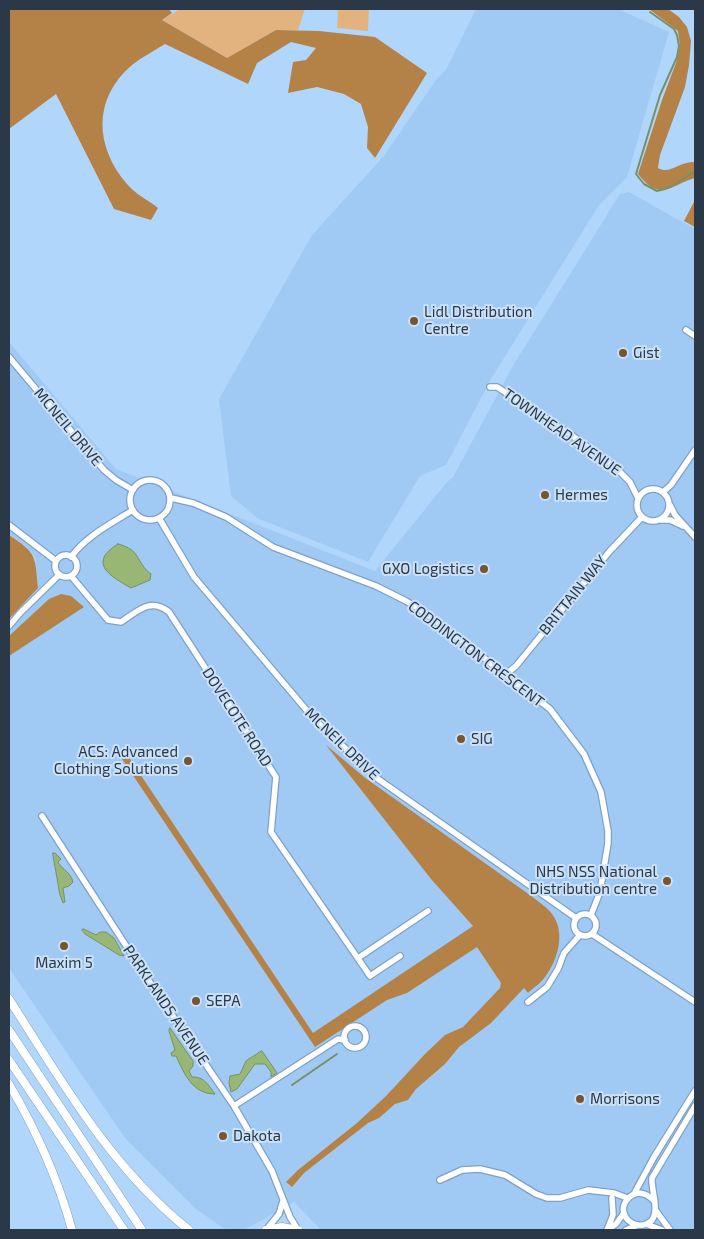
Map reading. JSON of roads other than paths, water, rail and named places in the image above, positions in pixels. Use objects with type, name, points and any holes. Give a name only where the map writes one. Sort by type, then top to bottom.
[{"type":"highway","points":[[9,999],[84,1117],[142,1188],[189,1230]]},
{"type":"highway","points":[[9,1030],[142,1230]]},
{"type":"highway","points":[[9,1055],[39,1103]]},
{"type":"highway","points":[[9,1060],[124,1230]]},
{"type":"highway","points":[[9,1084],[44,1153],[64,1202],[72,1230]]},
{"type":"highway","points":[[266,1230],[282,1226],[298,1230]]},
{"type":"street","points":[[686,330],[695,336]]},
{"type":"street","name":"MCNEIL DRIVE","points":[[9,357],[104,470],[133,490]]},
{"type":"street","name":"TOWNHEAD AVENUE","points":[[490,387],[497,387],[570,434],[616,468],[630,482],[645,491]]},
{"type":"street","points":[[663,492],[671,485],[695,450]]},
{"type":"street","points":[[143,481],[157,481],[166,487],[170,498],[168,510],[159,518],[148,520],[137,515],[133,510],[130,500],[133,490],[137,484],[143,481]]},
{"type":"street","name":"TOWNHEAD AVENUE","points":[[630,482],[638,498]]},
{"type":"street","points":[[687,528],[670,520],[648,521],[642,517],[637,507],[638,498],[645,491],[654,488],[663,492],[667,495],[675,515],[687,528],[695,537]]},
{"type":"street","name":"CODDINGTON CRESCENT","points":[[170,498],[193,503],[226,517],[274,547],[347,574],[406,600],[427,614],[550,709],[584,754],[601,792],[608,831],[608,843],[600,892],[591,915],[597,925],[592,934]]},
{"type":"street","points":[[658,521],[667,515],[670,505]]},
{"type":"street","points":[[71,557],[93,536],[133,510]]},
{"type":"street","name":"BRITTAIN WAY","points":[[506,674],[516,666],[609,552],[642,517]]},
{"type":"street","name":"MCNEIL DRIVE","points":[[159,518],[194,577],[314,719],[378,779],[576,918]]},
{"type":"street","points":[[9,525],[56,561]]},
{"type":"street","points":[[64,556],[71,557],[75,561],[76,568],[71,576],[64,577],[59,575],[55,568],[56,561],[64,556]]},
{"type":"street","points":[[9,626],[59,575]]},
{"type":"street","name":"DOVECOTE ROAD","points":[[71,576],[108,620],[122,622],[144,607],[154,605],[162,606],[169,612],[276,777],[271,832],[370,976],[400,956]]},
{"type":"street","name":"PARKLANDS AVENUE","points":[[42,816],[147,978],[234,1106],[272,1171],[290,1217],[298,1230]]},
{"type":"street","points":[[358,958],[428,911]]},
{"type":"street","points":[[591,915],[585,913],[576,918],[574,926],[580,934],[586,936],[592,934],[614,947],[695,1002]]},
{"type":"street","points":[[528,1002],[547,987],[558,970],[564,953],[580,934]]},
{"type":"street","points":[[234,1106],[338,1039],[345,1040]]},
{"type":"street","points":[[634,1194],[654,1157],[695,1091]]},
{"type":"street","points":[[670,1230],[656,1211],[651,1187],[652,1178],[695,1106]]},
{"type":"street","points":[[440,1180],[462,1170],[480,1169],[505,1175],[536,1194],[547,1198],[560,1198],[588,1190],[614,1193],[627,1198]]},
{"type":"street","points":[[605,1192],[624,1211],[629,1222],[638,1226]]},
{"type":"street","points":[[607,1230],[616,1224],[624,1211],[627,1198],[634,1194],[645,1194],[653,1200]]},
{"type":"street","points":[[607,1230],[613,1215],[612,1198]]},
{"type":"street","points":[[266,1230],[279,1214],[283,1199]]},
{"type":"street","points":[[626,1230],[646,1224],[653,1219],[656,1211]]},
{"type":"street","points":[[646,1224],[662,1230]]},
{"type":"waterway","points":[[650,12],[674,29],[679,46],[677,57],[660,95],[636,174],[644,184],[657,191],[669,188],[695,172]]},
{"type":"waterway","points":[[292,1085],[337,1054]]},
{"type":"place","name":"Lidl Distribution Centre","points":[[414,321]]},
{"type":"place","name":"Gist","points":[[623,353]]},
{"type":"place","name":"Hermes","points":[[545,495]]},
{"type":"place","name":"GXO Logistics","points":[[484,569]]},
{"type":"place","name":"SIG","points":[[461,739]]},
{"type":"place","name":"ACS: Advanced Clothing Solutions","points":[[188,761]]},
{"type":"place","name":"NHS NSS National Distribution centre","points":[[667,881]]},
{"type":"place","name":"Maxim 5","points":[[64,946]]},
{"type":"place","name":"SEPA","points":[[196,1001]]},
{"type":"place","name":"Morrisons","points":[[580,1099]]},
{"type":"place","name":"Dakota","points":[[223,1136]]}]
